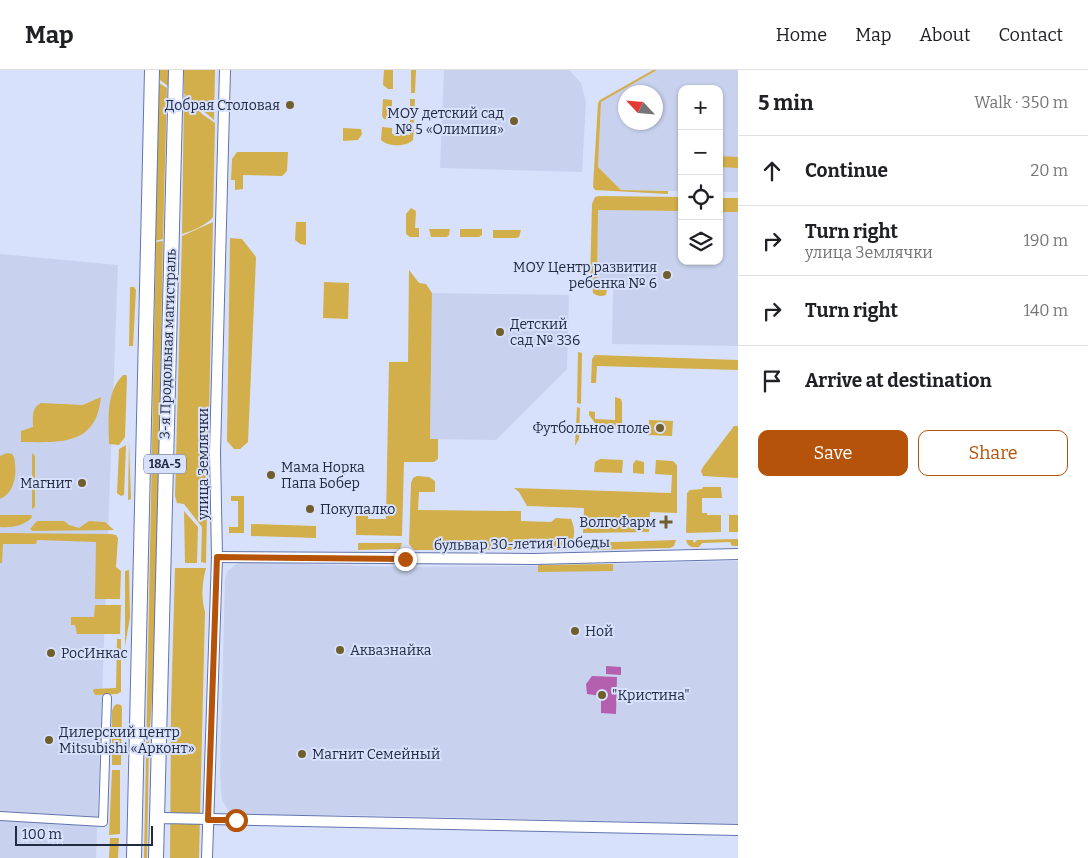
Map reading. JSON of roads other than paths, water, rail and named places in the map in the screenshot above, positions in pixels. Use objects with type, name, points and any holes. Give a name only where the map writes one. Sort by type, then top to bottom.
[{"type":"highway","name":"3-я Продольная магистраль","points":[[134,858],[152,70]]},
{"type":"highway","name":"3-я Продольная магистраль","points":[[156,858],[176,70]]},
{"type":"main road","name":"улица Землячки","points":[[206,858],[217,557],[215,453],[225,70]]},
{"type":"main road","name":"бульвар 30-летия Победы","points":[[217,557],[532,559],[738,554]]},
{"type":"main road","points":[[157,824],[160,819],[164,818],[738,830]]},
{"type":"street","points":[[2,816],[103,822],[107,698]]},
{"type":"place","name":"Добрая Столовая","points":[[290,105]]},
{"type":"place","name":"МОУ детский сад № 5 «Олимпия»","points":[[514,121]]},
{"type":"place","name":"МОУ Центр развития ребенка № 6","points":[[667,275]]},
{"type":"place","name":"Детский сад № 336","points":[[500,332]]},
{"type":"place","name":"Футбольное поле","points":[[660,428]]},
{"type":"place","name":"Мама Норка Папа Бобер","points":[[271,475]]},
{"type":"place","name":"Магнит","points":[[82,483]]},
{"type":"place","name":"Покупалко","points":[[310,509]]},
{"type":"place","name":"ВолгоФарм","points":[[666,522]]},
{"type":"place","name":"Ной","points":[[575,631]]},
{"type":"place","name":"Аквазнайка","points":[[340,650]]},
{"type":"place","name":"РосИнкас","points":[[51,653]]},
{"type":"place","name":"\"Кристина\"","points":[[602,695]]},
{"type":"place","name":"Дилерский центр Mitsubishi «Арконт»","points":[[49,740]]},
{"type":"place","name":"Магнит Семейный","points":[[302,754]]}]
